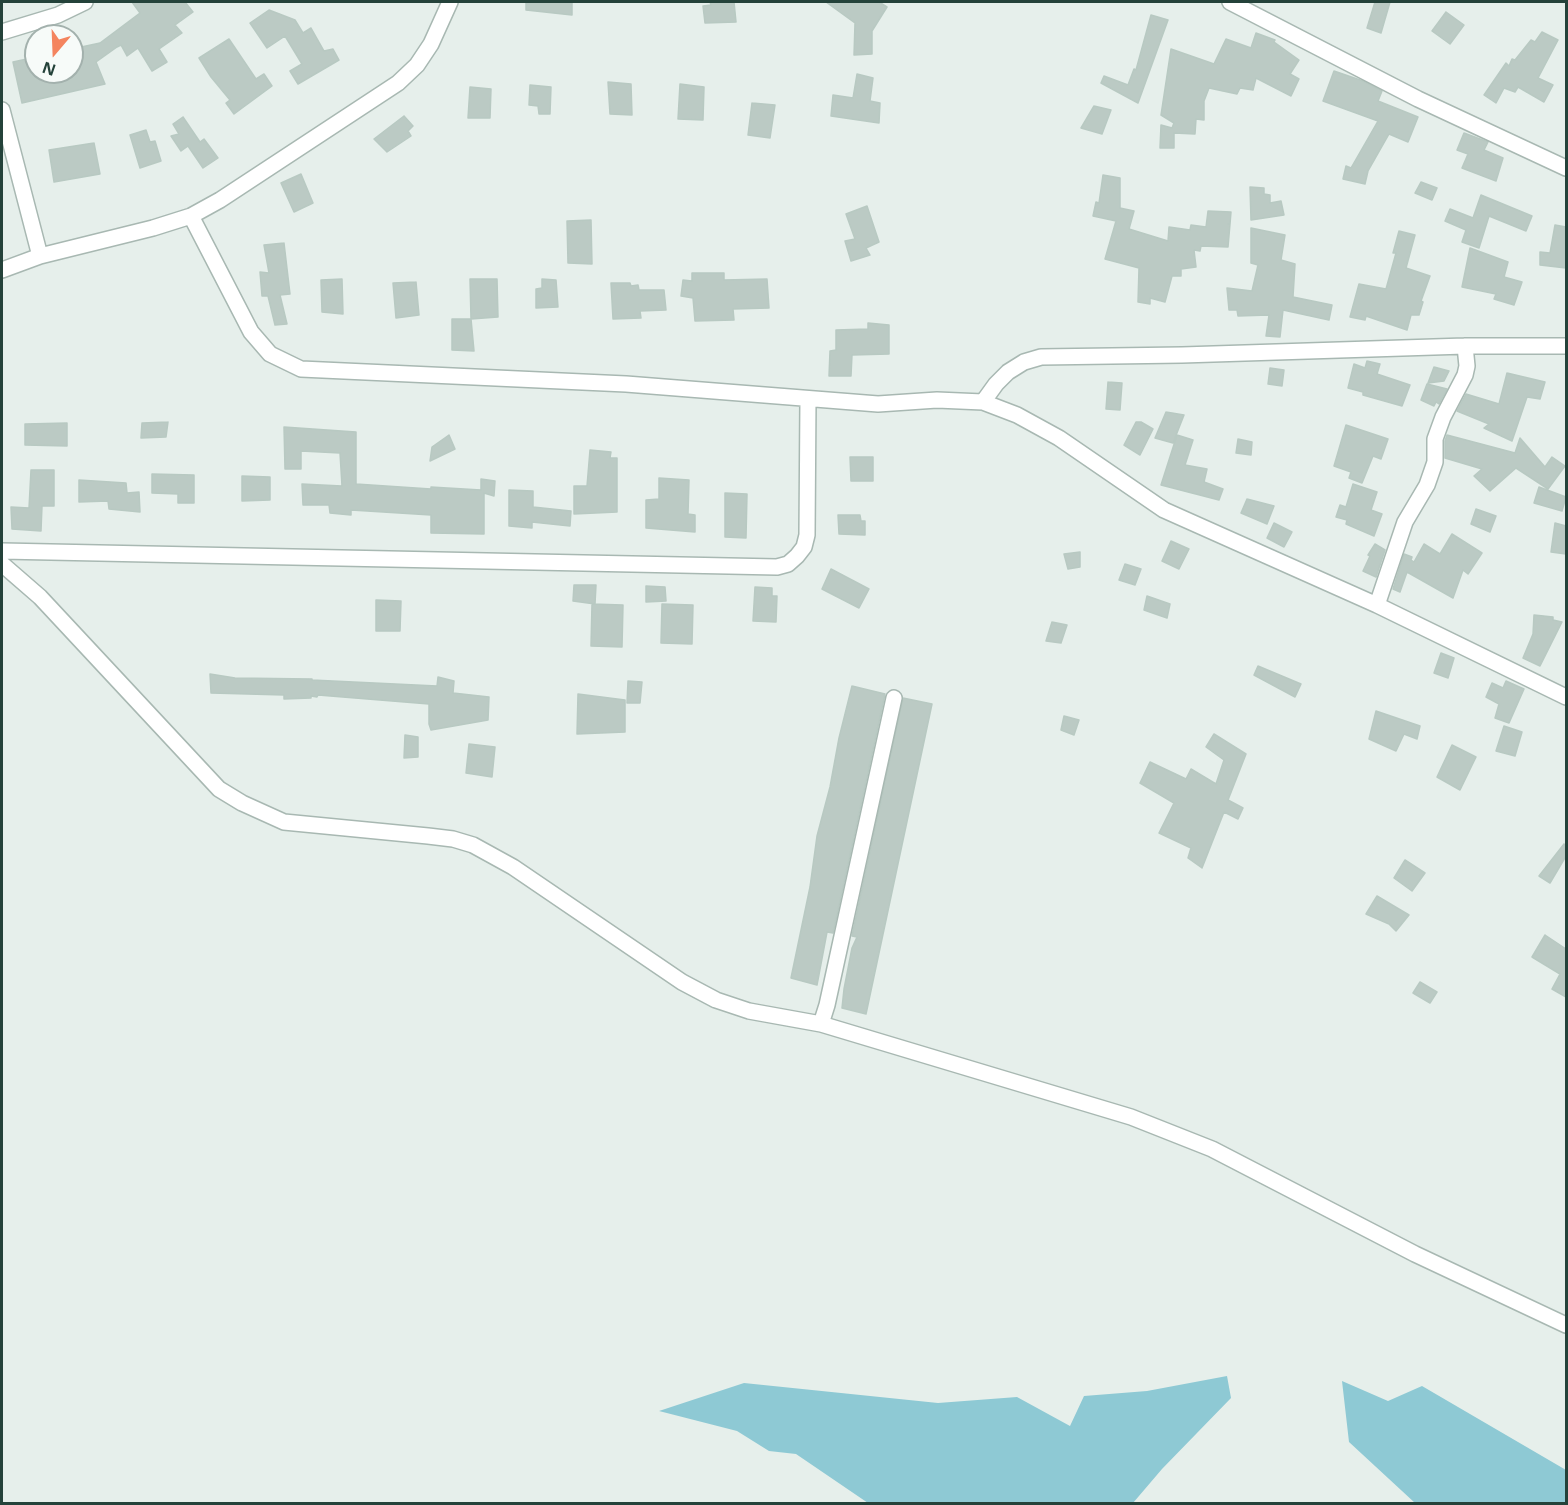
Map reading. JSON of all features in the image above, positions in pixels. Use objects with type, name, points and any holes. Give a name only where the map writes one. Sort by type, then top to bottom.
[{"type":"street","points":[[2,32],[58,15],[85,2]]},
{"type":"street","points":[[2,270],[40,256],[153,228],[191,216],[220,200],[398,83],[417,65],[431,44],[450,2]]},
{"type":"street","points":[[1230,2],[1418,99],[1566,168]]},
{"type":"street","points":[[2,110],[40,256]]},
{"type":"street","points":[[191,216],[251,332],[270,354],[301,369],[626,384],[878,404],[945,400],[983,402],[1017,415],[1059,438],[1164,510],[1564,692]]},
{"type":"street","points":[[983,402],[1008,372],[1024,362],[1041,357],[1465,346],[1566,346]]},
{"type":"street","points":[[1377,605],[1405,522],[1427,485],[1435,462],[1435,439],[1443,417],[1465,375],[1467,366],[1465,346]]},
{"type":"street","points":[[2,551],[777,567],[788,564],[797,556],[804,547],[807,536],[808,399]]},
{"type":"street","points":[[2,564],[40,597],[219,789],[242,803],[284,822],[453,839],[473,845],[513,867],[682,982],[716,1000],[749,1011],[821,1024],[1131,1117],[1212,1149],[1433,1263],[1566,1325]]},
{"type":"street","points":[[821,1024],[894,699]]},
{"type":"water","points":[[1227,1376],[1231,1398],[1162,1469],[1133,1503],[868,1503],[796,1454],[769,1451],[737,1431],[659,1411],[744,1383],[938,1403],[1017,1397],[1070,1426],[1084,1396],[1147,1391]]},
{"type":"water","points":[[1342,1381],[1388,1401],[1422,1386],[1566,1470],[1566,1503],[1415,1503],[1349,1442]]},
{"type":"building","points":[[132,2],[185,2],[193,12],[175,25],[182,33],[159,49],[167,62],[152,71],[138,48],[127,56],[121,45],[96,62],[105,84],[22,103],[13,62],[24,60],[24,84],[84,84],[84,46],[100,43],[140,13]]},
{"type":"building","points":[[526,2],[572,2],[572,15],[526,10]]},
{"type":"building","points":[[710,2],[734,2],[736,22],[705,23],[703,6],[711,5]]},
{"type":"building","points":[[826,2],[879,2],[887,7],[872,31],[872,54],[854,55],[855,23]]},
{"type":"building","points":[[1375,2],[1390,2],[1381,33],[1367,28]]},
{"type":"building","points":[[269,10],[295,20],[303,33],[311,28],[324,51],[333,49],[339,60],[298,84],[290,71],[302,64],[285,36],[267,48],[250,23]]},
{"type":"building","points":[[1446,12],[1464,25],[1450,44],[1432,31]]},
{"type":"building","points":[[1151,15],[1168,20],[1138,103],[1101,83],[1104,76],[1128,85],[1134,69],[1136,70]]},
{"type":"building","points":[[1542,32],[1558,40],[1538,78],[1553,85],[1544,102],[1518,87],[1515,92],[1504,88],[1496,103],[1484,95],[1506,63],[1509,66],[1512,59],[1515,60],[1531,40],[1535,42]]},
{"type":"building","points":[[1256,33],[1275,40],[1274,42],[1299,60],[1290,74],[1299,79],[1291,96],[1256,78],[1253,90],[1240,88],[1237,94],[1209,88],[1204,101],[1204,120],[1196,119],[1195,134],[1174,133],[1174,148],[1160,148],[1161,125],[1172,128],[1174,123],[1161,115],[1171,49],[1214,64],[1226,39],[1251,48]]},
{"type":"building","points":[[229,39],[256,79],[264,74],[272,86],[234,114],[226,103],[230,100],[199,58]]},
{"type":"building","points":[[1334,71],[1363,81],[1382,91],[1378,101],[1418,117],[1408,142],[1389,134],[1368,171],[1365,184],[1343,179],[1346,166],[1351,168],[1378,121],[1323,101]]},
{"type":"building","points":[[857,74],[873,78],[870,101],[880,103],[879,123],[831,116],[833,95],[853,98]]},
{"type":"building","points":[[608,82],[631,84],[632,115],[610,114]]},
{"type":"building","points":[[680,84],[704,87],[703,120],[678,119]]},
{"type":"building","points":[[530,85],[551,87],[550,114],[539,114],[538,106],[529,105]]},
{"type":"building","points":[[470,87],[491,89],[490,118],[468,118]]},
{"type":"building","points":[[752,103],[775,105],[770,138],[748,135]]},
{"type":"building","points":[[1094,106],[1111,110],[1102,134],[1081,128]]},
{"type":"building","points":[[404,116],[413,126],[408,131],[411,136],[387,152],[374,139]]},
{"type":"building","points":[[183,117],[200,142],[204,139],[218,158],[203,168],[188,146],[181,151],[171,136],[179,134],[173,124]]},
{"type":"building","points":[[146,130],[150,142],[155,141],[161,161],[140,168],[130,135]]},
{"type":"building","points":[[1464,133],[1488,142],[1484,150],[1503,158],[1496,181],[1462,168],[1468,154],[1457,150]]},
{"type":"building","points":[[94,143],[100,174],[54,182],[49,150]]},
{"type":"building","points":[[301,174],[313,203],[294,212],[281,183]]},
{"type":"building","points":[[1103,175],[1120,178],[1120,208],[1134,211],[1129,229],[1168,241],[1169,227],[1190,230],[1191,225],[1206,227],[1208,211],[1231,212],[1228,247],[1201,246],[1200,251],[1194,250],[1196,267],[1181,269],[1181,276],[1172,276],[1165,302],[1150,298],[1150,304],[1138,302],[1139,268],[1105,259],[1116,221],[1093,216],[1096,202],[1099,203]]},
{"type":"building","points":[[1421,182],[1437,188],[1432,200],[1415,193]]},
{"type":"building","points":[[1250,187],[1264,188],[1264,194],[1270,195],[1270,203],[1281,201],[1284,215],[1251,220]]},
{"type":"building","points":[[1481,195],[1532,216],[1526,231],[1489,216],[1479,248],[1462,242],[1466,230],[1445,221],[1450,209],[1473,218]]},
{"type":"building","points":[[867,206],[879,242],[866,248],[870,255],[851,261],[845,241],[855,239],[846,214]]},
{"type":"building","points":[[591,220],[592,264],[568,263],[567,221]]},
{"type":"building","points":[[1555,225],[1566,227],[1566,268],[1540,265],[1540,252],[1550,253]]},
{"type":"building","points":[[1251,228],[1285,235],[1281,260],[1295,264],[1293,297],[1332,305],[1329,320],[1283,310],[1280,337],[1266,336],[1269,315],[1238,316],[1237,310],[1229,310],[1227,288],[1252,291],[1258,265],[1251,263]]},
{"type":"building","points":[[1399,231],[1415,235],[1406,268],[1430,276],[1421,301],[1423,302],[1419,315],[1411,315],[1407,330],[1366,316],[1365,320],[1350,317],[1359,284],[1386,289],[1396,253],[1393,253]]},
{"type":"building","points":[[284,243],[290,294],[280,295],[287,324],[275,325],[268,296],[262,296],[260,272],[269,273],[264,245]]},
{"type":"building","points":[[1470,248],[1508,262],[1504,277],[1522,282],[1514,305],[1494,299],[1496,294],[1462,287]]},
{"type":"building","points":[[692,273],[724,273],[724,280],[767,279],[769,308],[733,309],[734,320],[695,321],[693,298],[681,296],[683,280],[692,281]]},
{"type":"building","points":[[342,279],[343,314],[322,312],[321,280]]},
{"type":"building","points":[[470,279],[497,279],[498,317],[471,319]]},
{"type":"building","points":[[542,279],[556,280],[558,307],[536,308],[536,289],[542,288]]},
{"type":"building","points":[[416,282],[419,315],[396,318],[393,283]]},
{"type":"building","points":[[611,283],[638,285],[639,290],[664,290],[666,310],[640,311],[641,318],[613,319]]},
{"type":"building","points":[[452,319],[471,319],[474,351],[452,350]]},
{"type":"building","points":[[868,323],[889,325],[889,354],[852,355],[851,376],[829,376],[830,351],[836,350],[836,330],[868,329]]},
{"type":"building","points":[[1367,361],[1380,364],[1377,374],[1410,385],[1402,406],[1363,395],[1363,392],[1348,388],[1354,364],[1365,368]]},
{"type":"building","points":[[1434,367],[1449,371],[1444,381],[1428,383]]},
{"type":"building","points":[[1270,368],[1284,370],[1282,386],[1268,384]]},
{"type":"building","points":[[1507,373],[1545,382],[1540,399],[1527,397],[1512,441],[1484,428],[1489,424],[1457,411],[1466,394],[1499,404]]},
{"type":"building","points":[[1108,382],[1122,383],[1120,410],[1106,409]]},
{"type":"building","points":[[1427,384],[1447,389],[1439,404],[1436,402],[1434,406],[1421,400]]},
{"type":"building","points":[[1166,412],[1184,415],[1173,443],[1155,438]]},
{"type":"building","points":[[168,422],[166,437],[141,438],[142,423]]},
{"type":"building","points":[[1136,422],[1141,422],[1153,429],[1140,455],[1124,445]]},
{"type":"building","points":[[67,423],[67,446],[25,445],[25,424]]},
{"type":"building","points":[[1346,425],[1388,439],[1381,459],[1373,456],[1362,483],[1349,478],[1351,472],[1334,466]]},
{"type":"building","points":[[284,427],[356,432],[356,484],[481,490],[481,479],[495,481],[494,496],[484,493],[484,534],[431,533],[431,515],[351,510],[351,515],[330,513],[329,505],[303,505],[302,484],[342,486],[340,453],[301,451],[301,469],[285,469]]},
{"type":"building","points":[[449,435],[455,449],[430,461],[432,447]]},
{"type":"building","points":[[1177,435],[1193,440],[1185,465],[1207,469],[1204,482],[1223,489],[1219,500],[1161,485]]},
{"type":"building","points":[[1447,435],[1515,453],[1520,438],[1545,467],[1552,457],[1565,466],[1548,489],[1516,468],[1490,491],[1474,476],[1482,469],[1445,458]]},
{"type":"building","points":[[1238,439],[1252,442],[1251,455],[1236,453]]},
{"type":"building","points":[[590,450],[611,452],[610,458],[617,458],[617,512],[574,514],[574,486],[587,486]]},
{"type":"building","points":[[850,457],[873,457],[873,481],[851,481]]},
{"type":"building","points":[[31,470],[54,470],[54,506],[42,506],[41,531],[12,529],[11,507],[29,508]]},
{"type":"building","points":[[152,474],[194,475],[194,503],[178,503],[178,494],[152,493]]},
{"type":"building","points":[[242,476],[270,477],[270,500],[242,501]]},
{"type":"building","points":[[659,478],[689,480],[688,514],[695,515],[695,532],[646,528],[646,500],[659,499]]},
{"type":"building","points":[[79,480],[126,483],[127,493],[139,492],[140,512],[109,509],[108,501],[79,502]]},
{"type":"building","points":[[1353,484],[1377,492],[1371,510],[1382,514],[1374,536],[1346,524],[1347,520],[1336,517],[1340,505],[1346,507]]},
{"type":"building","points":[[1539,487],[1566,497],[1562,511],[1534,503]]},
{"type":"building","points":[[509,490],[533,491],[533,507],[571,511],[570,526],[532,522],[532,528],[509,526]]},
{"type":"building","points":[[725,493],[747,494],[746,538],[725,537]]},
{"type":"building","points":[[1247,499],[1274,506],[1267,524],[1241,513]]},
{"type":"building","points":[[1476,509],[1496,516],[1490,532],[1471,524]]},
{"type":"building","points":[[838,515],[860,515],[861,521],[865,521],[865,535],[839,534]]},
{"type":"building","points":[[1274,523],[1292,532],[1284,547],[1267,538]]},
{"type":"building","points":[[1555,523],[1566,526],[1566,554],[1551,552]]},
{"type":"building","points":[[1452,534],[1482,553],[1468,574],[1463,570],[1453,598],[1407,572],[1400,592],[1393,589],[1404,554],[1412,557],[1411,560],[1414,562],[1424,544],[1440,554]]},
{"type":"building","points":[[1171,541],[1189,549],[1179,569],[1162,561]]},
{"type":"building","points":[[1375,544],[1385,550],[1376,577],[1363,571],[1370,556],[1368,555]]},
{"type":"building","points":[[1080,552],[1080,567],[1068,569],[1064,554]]},
{"type":"building","points":[[1125,564],[1141,569],[1135,585],[1119,580]]},
{"type":"building","points":[[831,569],[869,589],[859,608],[822,589]]},
{"type":"building","points":[[574,585],[596,585],[595,604],[573,601]]},
{"type":"building","points":[[646,586],[665,587],[666,601],[646,602]]},
{"type":"building","points":[[755,587],[772,588],[772,596],[777,596],[776,622],[753,621]]},
{"type":"building","points":[[1147,596],[1170,604],[1167,618],[1144,610]]},
{"type":"building","points":[[376,600],[401,601],[400,631],[376,631]]},
{"type":"building","points":[[592,604],[623,605],[622,647],[591,646]]},
{"type":"building","points":[[662,604],[693,605],[692,644],[661,643]]},
{"type":"building","points":[[1534,615],[1553,617],[1553,620],[1562,622],[1540,666],[1523,658],[1533,634]]},
{"type":"building","points":[[1052,622],[1067,625],[1061,643],[1046,641]]},
{"type":"building","points":[[1441,653],[1454,658],[1448,678],[1434,673]]},
{"type":"building","points":[[1258,666],[1301,684],[1295,697],[1254,675]]},
{"type":"building","points":[[210,674],[235,678],[312,679],[437,686],[438,677],[454,681],[453,693],[489,697],[488,720],[431,730],[429,704],[318,695],[317,697],[311,696],[311,698],[284,699],[284,695],[211,693]]},
{"type":"building","points":[[628,681],[642,682],[640,703],[627,703]]},
{"type":"building","points":[[1506,681],[1524,689],[1509,723],[1495,718],[1499,704],[1486,697],[1492,683],[1503,688]]},
{"type":"building","points":[[852,686],[885,694],[833,933],[827,932],[817,985],[791,978],[810,887],[817,836]]},
{"type":"building","points":[[578,694],[625,700],[625,732],[577,734]]},
{"type":"building","points":[[903,698],[932,704],[866,1014],[842,1008],[844,989],[852,948],[857,937],[852,936]]},
{"type":"building","points":[[1376,711],[1420,726],[1417,739],[1404,734],[1396,751],[1369,739]]},
{"type":"building","points":[[1064,716],[1079,720],[1074,735],[1061,730]]},
{"type":"building","points":[[1504,726],[1522,732],[1515,756],[1496,751]]},
{"type":"building","points":[[1214,734],[1246,754],[1228,800],[1243,808],[1238,819],[1224,812],[1202,868],[1188,858],[1191,848],[1159,833],[1174,803],[1140,783],[1150,762],[1186,779],[1191,769],[1216,784],[1224,760],[1206,747]]},
{"type":"building","points":[[405,735],[418,737],[418,757],[404,758]]},
{"type":"building","points":[[469,744],[495,747],[492,777],[466,773]]},
{"type":"building","points":[[1452,745],[1476,757],[1460,790],[1437,777]]},
{"type":"building","points":[[1564,844],[1566,856],[1550,883],[1539,876]]},
{"type":"building","points":[[1405,860],[1425,873],[1412,891],[1394,878]]},
{"type":"building","points":[[1377,896],[1409,915],[1396,931],[1389,924],[1366,914]]},
{"type":"building","points":[[1545,935],[1566,949],[1566,997],[1552,989],[1560,974],[1532,957]]},
{"type":"building","points":[[1420,982],[1437,992],[1430,1003],[1413,993]]}]
